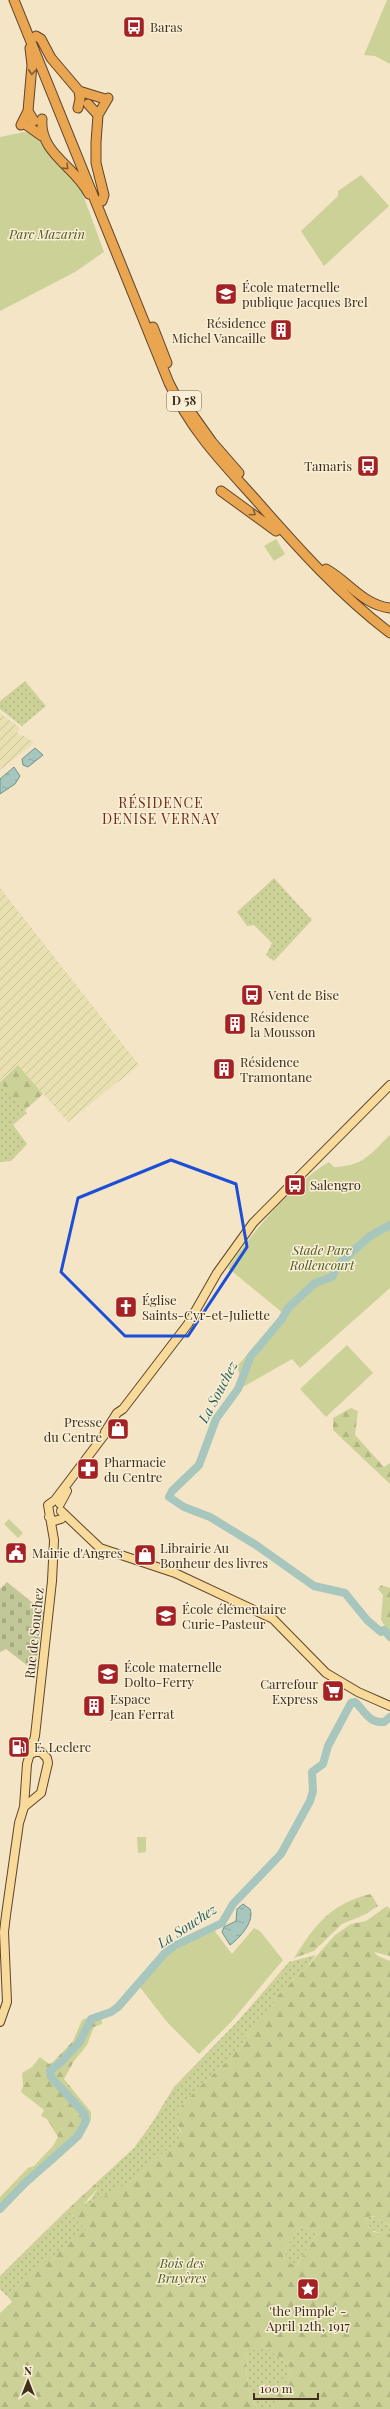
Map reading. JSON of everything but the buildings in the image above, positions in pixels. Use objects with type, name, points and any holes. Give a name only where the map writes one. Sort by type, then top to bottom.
[{"type":"highway","name":"D 58","points":[[14,0],[32,35]]},
{"type":"highway","name":"D 58","points":[[20,0],[32,35],[101,204],[175,382],[192,414],[234,467],[326,569],[358,601],[390,626]]},
{"type":"highway","points":[[28,111],[38,120],[42,136],[60,161],[86,188],[92,200],[101,204],[104,195],[96,163],[98,115],[106,98],[79,91],[57,67],[41,39],[32,35],[27,40],[32,65],[28,111],[23,125],[42,136]]},
{"type":"highway","points":[[78,108],[80,99],[79,91]]},
{"type":"highway","points":[[88,104],[98,115]]},
{"type":"highway","name":"D 58","points":[[101,204],[169,383],[192,426],[210,450],[328,581],[390,633]]},
{"type":"highway","points":[[221,491],[266,522],[291,545],[296,546]]},
{"type":"highway","points":[[326,569],[358,594],[390,608]]},
{"type":"main road","points":[[390,1085],[368,1109],[253,1223],[222,1266],[188,1324],[117,1413],[74,1477],[57,1510],[100,1548],[175,1573],[266,1615],[280,1625],[326,1673],[358,1692],[390,1706]]},
{"type":"main road","points":[[368,1109],[373,1107],[390,1090]]},
{"type":"main road","name":"Rue de Souchez","points":[[25,1792],[27,1764],[35,1736],[52,1582],[54,1549],[53,1532],[57,1510]]},
{"type":"main road","name":"Rue de Souchez","points":[[35,1736],[41,1752],[47,1758],[48,1763],[42,1791],[36,1797]]},
{"type":"main road","points":[[31,1754],[41,1752]]},
{"type":"main road","points":[[25,1792],[28,1796],[36,1797]]},
{"type":"main road","points":[[0,2022],[7,2002],[4,1932],[19,1823],[24,1807],[25,1792]]},
{"type":"main road","points":[[24,1807],[36,1797]]},
{"type":"highlighted area","points":[[171,1160],[236,1184],[247,1247],[188,1336],[125,1336],[61,1272],[78,1198]]},
{"type":"shaded area","points":[[0,713],[20,728],[17,733],[35,742],[0,770]]},
{"type":"shaded area","points":[[0,888],[139,1065],[68,1122],[18,1065],[0,1080]]},
{"type":"green space","points":[[387,0],[390,0],[390,64],[375,56],[364,55]]},
{"type":"green space","name":"Parc Mazarin","points":[[24,132],[35,134],[51,157],[82,192],[104,252],[75,272],[0,311],[0,137]]},
{"type":"green space","points":[[361,175],[389,206],[324,266],[301,231],[338,196],[338,191]]},
{"type":"green space","points":[[276,539],[285,554],[274,561],[264,546]]},
{"type":"green space","points":[[25,681],[46,706],[22,726],[0,709],[0,701]]},
{"type":"green space","points":[[274,878],[312,920],[274,961],[266,955],[272,943],[254,925],[247,926],[237,912]]},
{"type":"green space","points":[[18,1065],[43,1094],[24,1111],[0,1082]]},
{"type":"green space","points":[[0,1082],[27,1113],[13,1125],[27,1144],[11,1161],[0,1162]]},
{"type":"green space","name":"Stade Parc Rollencourt","points":[[390,1135],[390,1288],[300,1368],[292,1359],[243,1387],[237,1366],[284,1314],[228,1268],[248,1240],[274,1210],[302,1182],[329,1162],[334,1167],[344,1166],[366,1158]]},
{"type":"green space","points":[[347,1345],[373,1373],[326,1417],[300,1389]]},
{"type":"green space","points":[[351,1408],[358,1411],[355,1435],[384,1467],[390,1463],[390,1484],[333,1430],[333,1418]]},
{"type":"green space","points":[[9,1519],[23,1533],[18,1538],[4,1524]]},
{"type":"green space","points":[[7,1582],[44,1612],[36,1663],[38,1668],[28,1666],[6,1649],[0,1652],[0,1589]]},
{"type":"green space","points":[[381,1585],[390,1588],[390,1634],[381,1620],[383,1595],[378,1589]]},
{"type":"green space","points":[[137,1837],[146,1837],[146,1852],[138,1853]]},
{"type":"green space","points":[[371,1894],[378,1906],[364,1915],[342,1924],[314,1951],[294,1958],[309,1935],[325,1917],[345,1903]]},
{"type":"green space","name":"Bois des Bruyères","points":[[387,1906],[390,1909],[390,1956],[374,1952],[378,1956],[390,1961],[390,2226],[379,2219],[376,2222],[374,2216],[366,2217],[369,2228],[374,2227],[373,2232],[390,2234],[390,2409],[272,2409],[279,2392],[291,2376],[288,2365],[268,2348],[247,2351],[246,2366],[249,2388],[258,2409],[0,2409],[0,2313],[12,2302],[9,2298],[43,2263],[87,2230],[67,2210],[96,2183],[98,2188],[84,2204],[86,2207],[133,2180],[173,2145],[182,2134],[177,2123],[180,2108],[198,2088],[230,2059],[257,2021],[272,2007],[276,1997],[306,1968],[335,1935],[351,1924],[366,1921]],"holes":[[[302,2226],[317,2234],[296,2266],[284,2260],[287,2245]]]},
{"type":"green space","points":[[254,1928],[260,1931],[283,1960],[231,2022],[199,2054],[167,2022],[139,1986],[162,1959],[182,1946],[214,1930],[232,1954]]},
{"type":"green space","points":[[316,1955],[306,1968],[276,1997],[272,2007],[257,2021],[230,2059],[198,2088],[180,2108],[178,2128],[182,2134],[173,2145],[133,2180],[90,2206],[86,2207],[83,2205],[91,2199],[98,2188],[96,2183],[134,2148],[152,2123],[174,2087],[238,2021],[289,1962]]},
{"type":"green space","points":[[101,2012],[102,2024],[94,2027],[87,2045],[74,2061],[64,2079],[91,2112],[91,2119],[79,2140],[53,2164],[30,2181],[23,2191],[0,2210],[0,2197],[28,2168],[34,2166],[53,2146],[58,2137],[47,2119],[41,2116],[44,2110],[21,2092],[23,2086],[22,2073],[32,2067],[40,2057],[49,2064],[53,2062],[73,2041],[82,2020]]},
{"type":"green space","points":[[67,2210],[87,2230],[9,2298],[0,2289],[0,2276]]},
{"type":"green space","points":[[367,2216],[375,2217],[390,2226],[390,2234],[377,2232],[370,2228],[367,2221]]},
{"type":"green space","points":[[302,2226],[317,2234],[296,2266],[284,2261],[287,2245]]},
{"type":"green space","points":[[268,2348],[288,2365],[291,2376],[279,2392],[272,2409],[258,2409],[249,2388],[246,2365],[247,2350]]},
{"type":"water","points":[[35,748],[43,755],[28,767],[23,765],[22,759]]},
{"type":"water","points":[[14,767],[20,776],[15,784],[0,794],[0,779]]},
{"type":"water","points":[[243,1904],[250,1909],[251,1914],[249,1924],[242,1934],[230,1945],[222,1932],[224,1927],[236,1921],[237,1909]]},
{"type":"waterway","name":"La Souchez","points":[[390,1225],[370,1236],[339,1264],[332,1277],[315,1283],[288,1308],[282,1319],[251,1356],[238,1389],[216,1419],[199,1465],[172,1491],[169,1497],[184,1507],[210,1517],[256,1545],[314,1586],[345,1593],[367,1620],[381,1632],[384,1630],[390,1637]]},
{"type":"waterway","name":"La Souchez","points":[[0,2209],[24,2184],[78,2136],[86,2121],[84,2113],[51,2077],[50,2071],[59,2064],[79,2043],[91,2019],[111,2012],[118,2007],[165,1953],[174,1946],[222,1923],[233,1904],[281,1854],[310,1801],[313,1791],[312,1772],[323,1764],[328,1746],[351,1703],[355,1702],[367,1716],[374,1721],[384,1722],[390,1717]]},
{"type":"place","name":"Baras","points":[[134,27]]},
{"type":"place","name":"École maternelle publique Jacques Brel","points":[[226,294]]},
{"type":"place","name":"Résidence Michel Vancaille","points":[[281,330]]},
{"type":"place","name":"Tamaris","points":[[368,466]]},
{"type":"place","name":"Vent de Bise","points":[[252,995]]},
{"type":"place","name":"Résidence la Mousson","points":[[235,1024]]},
{"type":"place","name":"Résidence Tramontane","points":[[224,1069]]},
{"type":"place","name":"Salengro","points":[[295,1185]]},
{"type":"place","name":"Église Saints-Cyr-et-Juliette","points":[[126,1307]]},
{"type":"place","name":"Presse du Centre","points":[[118,1429]]},
{"type":"place","name":"Pharmacie du Centre","points":[[88,1469]]},
{"type":"place","name":"Mairie d'Angres","points":[[16,1553]]},
{"type":"place","name":"Librairie Au Bonheur des livres","points":[[145,1555]]},
{"type":"place","name":"École élémentaire Curie-Pasteur","points":[[166,1616]]},
{"type":"place","name":"École maternelle Dolto-Ferry","points":[[108,1674]]},
{"type":"place","name":"Carrefour Express","points":[[333,1691]]},
{"type":"place","name":"Espace Jean Ferrat","points":[[94,1706]]},
{"type":"place","name":"E. Leclerc","points":[[19,1747]]},
{"type":"place","name":"'the Pimple' - April 12th, 1917","points":[[308,2289]]},
{"type":"district","name":"RÉSIDENCE DENISE VERNAY","points":[[161,812]]}]
